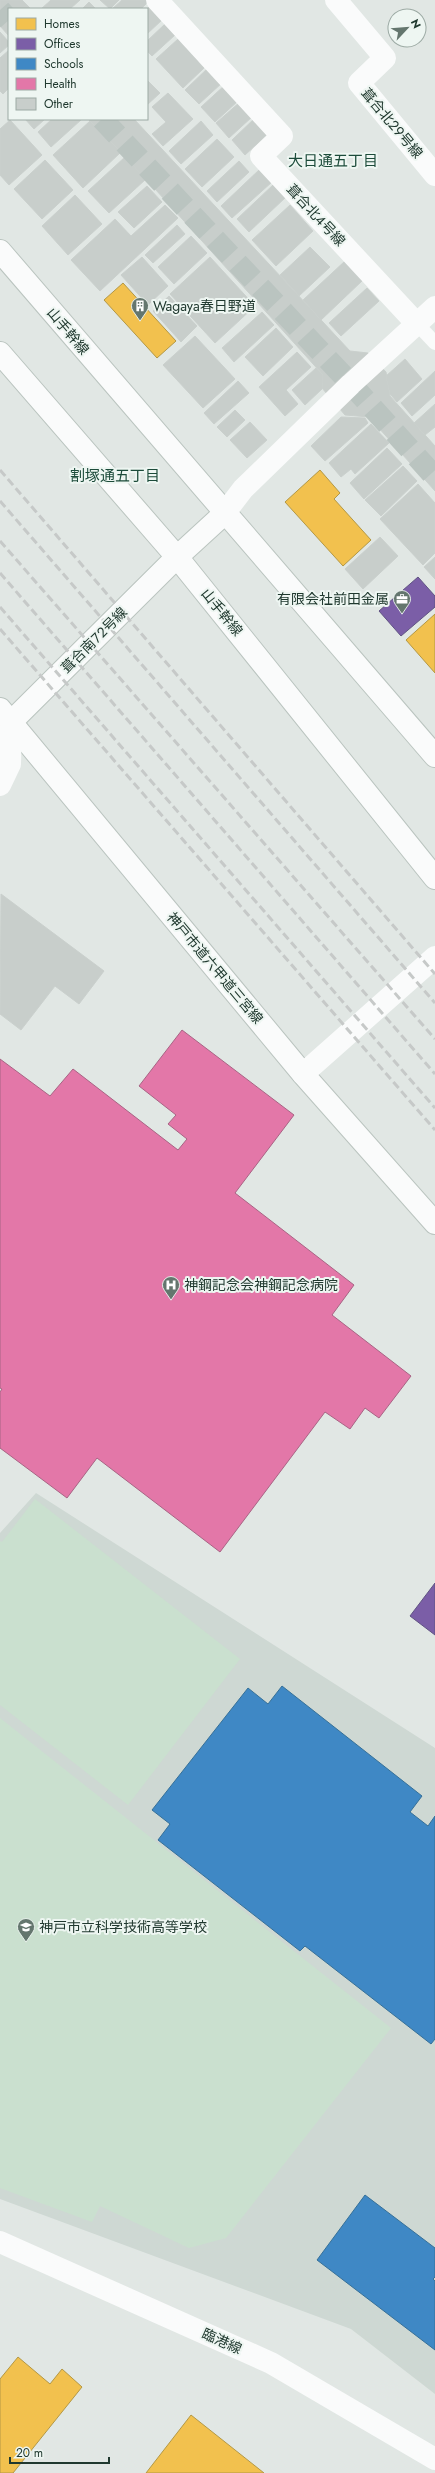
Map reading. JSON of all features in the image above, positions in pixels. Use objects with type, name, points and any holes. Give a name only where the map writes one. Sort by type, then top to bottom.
[{"type":"street","name":"葺合北４号線","points":[[157,0],[282,136],[261,156],[417,324]]},
{"type":"street","name":"葺合北２９号線","points":[[336,0],[385,58],[359,83],[435,175]]},
{"type":"street","name":"山手幹線","points":[[0,251],[224,514],[435,756]]},
{"type":"street","name":"葺合南７２号線","points":[[6,716],[224,514],[243,489],[351,384],[435,307]]},
{"type":"street","name":"山手幹線","points":[[0,353],[177,557],[435,878]]},
{"type":"street","points":[[0,784],[10,764],[6,716]]},
{"type":"street","name":"神戸市道六甲道三宮線","points":[[6,716],[303,1074],[435,1223]]},
{"type":"street","points":[[303,1074],[435,957]]},
{"type":"street","name":"臨港線","points":[[0,2242],[271,2363],[435,2459]]},
{"type":"lane","name":"葺合北４号線","points":[[417,324],[435,343]]},
{"type":"shaded area","points":[[36,1493],[435,1748],[435,2394],[351,2329],[0,2199],[0,1533]]},
{"type":"green space","points":[[35,1499],[240,1659],[128,1805],[0,1705],[0,1541],[2,1542]]},
{"type":"green space","points":[[0,1718],[391,2028],[226,2238],[189,2248],[100,2206],[92,2222],[0,2188]]},
{"type":"building: Homes","name":"Wagaya春日野道","points":[[123,283],[176,341],[157,358],[104,300]]},
{"type":"building: Homes","points":[[320,470],[340,493],[334,499],[371,540],[343,566],[285,502]]},
{"type":"building: Homes","points":[[435,614],[435,673],[406,640]]},
{"type":"building: Homes","points":[[18,2357],[50,2384],[62,2369],[82,2387],[13,2473],[0,2473],[0,2379]]},
{"type":"building: Homes","points":[[191,2415],[264,2473],[146,2473]]},
{"type":"building: Offices","points":[[418,577],[435,596],[435,607],[401,636],[379,611]]},
{"type":"building: Offices","points":[[435,1583],[435,1635],[410,1616]]},
{"type":"building: Schools","points":[[282,1686],[422,1796],[410,1812],[428,1826],[435,1816],[435,2039],[431,2044],[305,1946],[300,1951],[158,1840],[170,1824],[152,1810],[248,1688],[268,1704]]},
{"type":"building: Schools","points":[[365,2195],[435,2248],[435,2277],[433,2279],[435,2281],[435,2350],[317,2260]]},
{"type":"building: Health","name":"神鋼記念会神鋼記念病院","points":[[182,1030],[294,1115],[235,1193],[354,1285],[332,1315],[411,1376],[379,1418],[365,1408],[350,1429],[325,1412],[220,1552],[97,1458],[67,1498],[0,1448],[0,1392],[2,1389],[0,1388],[0,1059],[50,1096],[73,1069],[178,1150],[187,1139],[168,1124],[176,1115],[139,1086]]},
{"type":"building: Other","points":[[0,0],[22,0],[30,8],[8,8],[8,35],[0,26]]},
{"type":"building: Other","points":[[51,0],[80,0],[71,8],[42,8]]},
{"type":"building: Other","points":[[100,0],[119,0],[111,8],[109,8]]},
{"type":"building: Other","points":[[122,0],[146,0],[148,2],[142,8],[113,8]]},
{"type":"building: Other","points":[[89,2],[95,8],[83,8]]},
{"type":"building: Other","points":[[151,5],[163,19],[148,33],[148,8]]},
{"type":"building: Other","points":[[165,24],[175,35],[152,56],[148,52],[148,40]]},
{"type":"building: Other","points":[[0,32],[8,41],[8,46],[0,53]]},
{"type":"building: Other","points":[[178,39],[204,68],[183,88],[156,59]]},
{"type":"building: Other","points":[[8,51],[8,89],[3,94],[0,91],[0,58]]},
{"type":"building: Other","points":[[209,67],[223,82],[199,104],[185,90]]},
{"type":"building: Other","points":[[148,81],[160,93],[148,104]]},
{"type":"building: Other","points":[[225,85],[239,100],[215,122],[201,107]]},
{"type":"building: Other","points":[[168,93],[193,119],[163,146],[152,134],[166,122],[152,107]]},
{"type":"building: Other","points":[[240,102],[253,116],[229,138],[216,123]]},
{"type":"building: Other","points":[[255,118],[269,133],[245,155],[232,140]]},
{"type":"building: Other","points":[[10,120],[42,155],[9,185],[0,175],[0,129]]},
{"type":"building: Other","points":[[26,120],[44,120],[34,129]]},
{"type":"building: Other","points":[[51,120],[81,120],[51,147],[38,132]]},
{"type":"building: Other","points":[[89,120],[135,120],[350,351],[368,353],[386,372],[390,396],[435,446],[435,491],[369,417],[345,415],[322,388],[323,375],[146,179]]},
{"type":"building: Other","points":[[90,121],[121,152],[83,188],[53,155]]},
{"type":"building: Other","points":[[201,121],[213,135],[181,164],[169,151]]},
{"type":"building: Other","points":[[217,139],[234,157],[202,187],[185,169]]},
{"type":"building: Other","points":[[125,157],[146,179],[109,213],[88,191]]},
{"type":"building: Other","points":[[45,160],[73,190],[42,219],[14,189]]},
{"type":"building: Other","points":[[239,161],[249,172],[217,202],[207,191]]},
{"type":"building: Other","points":[[260,169],[272,182],[232,218],[221,206]]},
{"type":"building: Other","points":[[274,184],[286,197],[249,232],[237,219]]},
{"type":"building: Other","points":[[147,186],[162,202],[134,228],[118,212]]},
{"type":"building: Other","points":[[75,195],[102,224],[68,255],[42,226]]},
{"type":"building: Other","points":[[165,205],[178,218],[100,291],[71,260],[115,219],[131,236]]},
{"type":"building: Other","points":[[290,205],[313,231],[276,266],[252,240]]},
{"type":"building: Other","points":[[177,225],[185,234],[153,263],[145,255]]},
{"type":"building: Other","points":[[191,236],[207,253],[174,284],[158,267]]},
{"type":"building: Other","points":[[310,247],[330,267],[299,296],[280,275]]},
{"type":"building: Other","points":[[142,257],[168,286],[148,305],[121,275]]},
{"type":"building: Other","points":[[210,257],[255,306],[215,343],[170,294]]},
{"type":"building: Other","points":[[345,261],[363,280],[321,320],[303,300]]},
{"type":"building: Other","points":[[367,288],[379,301],[341,336],[329,323]]},
{"type":"building: Other","points":[[169,296],[197,326],[181,342],[153,311]]},
{"type":"building: Other","points":[[262,312],[274,325],[234,362],[222,348]]},
{"type":"building: Other","points":[[276,328],[293,347],[263,376],[245,357]]},
{"type":"building: Other","points":[[195,336],[235,379],[203,408],[163,365]]},
{"type":"building: Other","points":[[297,352],[311,367],[286,390],[298,404],[285,416],[259,387]]},
{"type":"building: Other","points":[[405,359],[422,379],[397,402],[390,394],[386,376]]},
{"type":"building: Other","points":[[316,368],[323,375],[322,389],[305,405],[292,390]]},
{"type":"building: Other","points":[[435,371],[435,395],[412,416],[401,403]]},
{"type":"building: Other","points":[[238,381],[249,393],[214,424],[204,413]]},
{"type":"building: Other","points":[[435,404],[435,427],[425,435],[414,423]]},
{"type":"building: Other","points":[[235,410],[245,420],[227,437],[217,427]]},
{"type":"building: Other","points":[[341,417],[365,418],[368,423],[325,461],[311,446]]},
{"type":"building: Other","points":[[250,422],[267,440],[247,458],[230,440]]},
{"type":"building: Other","points":[[371,424],[389,443],[355,474],[351,469],[341,477],[329,463]]},
{"type":"building: Other","points":[[387,448],[402,464],[364,499],[350,483]]},
{"type":"building: Other","points":[[403,466],[417,481],[381,516],[365,500]]},
{"type":"building: Other","points":[[418,484],[435,503],[435,553],[423,565],[380,519]]},
{"type":"building: Other","points":[[380,537],[398,556],[363,589],[345,569]]},
{"type":"building: Other","points":[[435,557],[435,579],[424,567]]},
{"type":"building: Other","points":[[1,894],[104,971],[79,1004],[55,986],[21,1030],[0,1014]]},
{"type":"tunnel","points":[[0,10],[8,19]]},
{"type":"tunnel","points":[[103,120],[351,384],[435,477]]},
{"type":"railway","points":[[0,470],[435,974]]},
{"type":"railway","points":[[0,501],[435,1003]]},
{"type":"railway","points":[[0,541],[435,1039]]},
{"type":"railway","points":[[0,573],[435,1074]]},
{"type":"railway","points":[[0,607],[435,1108]]},
{"type":"railway","points":[[0,629],[435,1130]]},
{"type":"place","name":"Wagaya春日野道","points":[[140,321]]},
{"type":"place","name":"有限会社前田金属","points":[[402,614]]},
{"type":"place","name":"神鋼記念会神鋼記念病院","points":[[171,1300]]},
{"type":"place","name":"神戸市立科学技術高等学校","points":[[26,1942]]},
{"type":"district","name":"大日通五丁目","points":[[333,161]]},
{"type":"district","name":"割塚通五丁目","points":[[115,476]]}]
